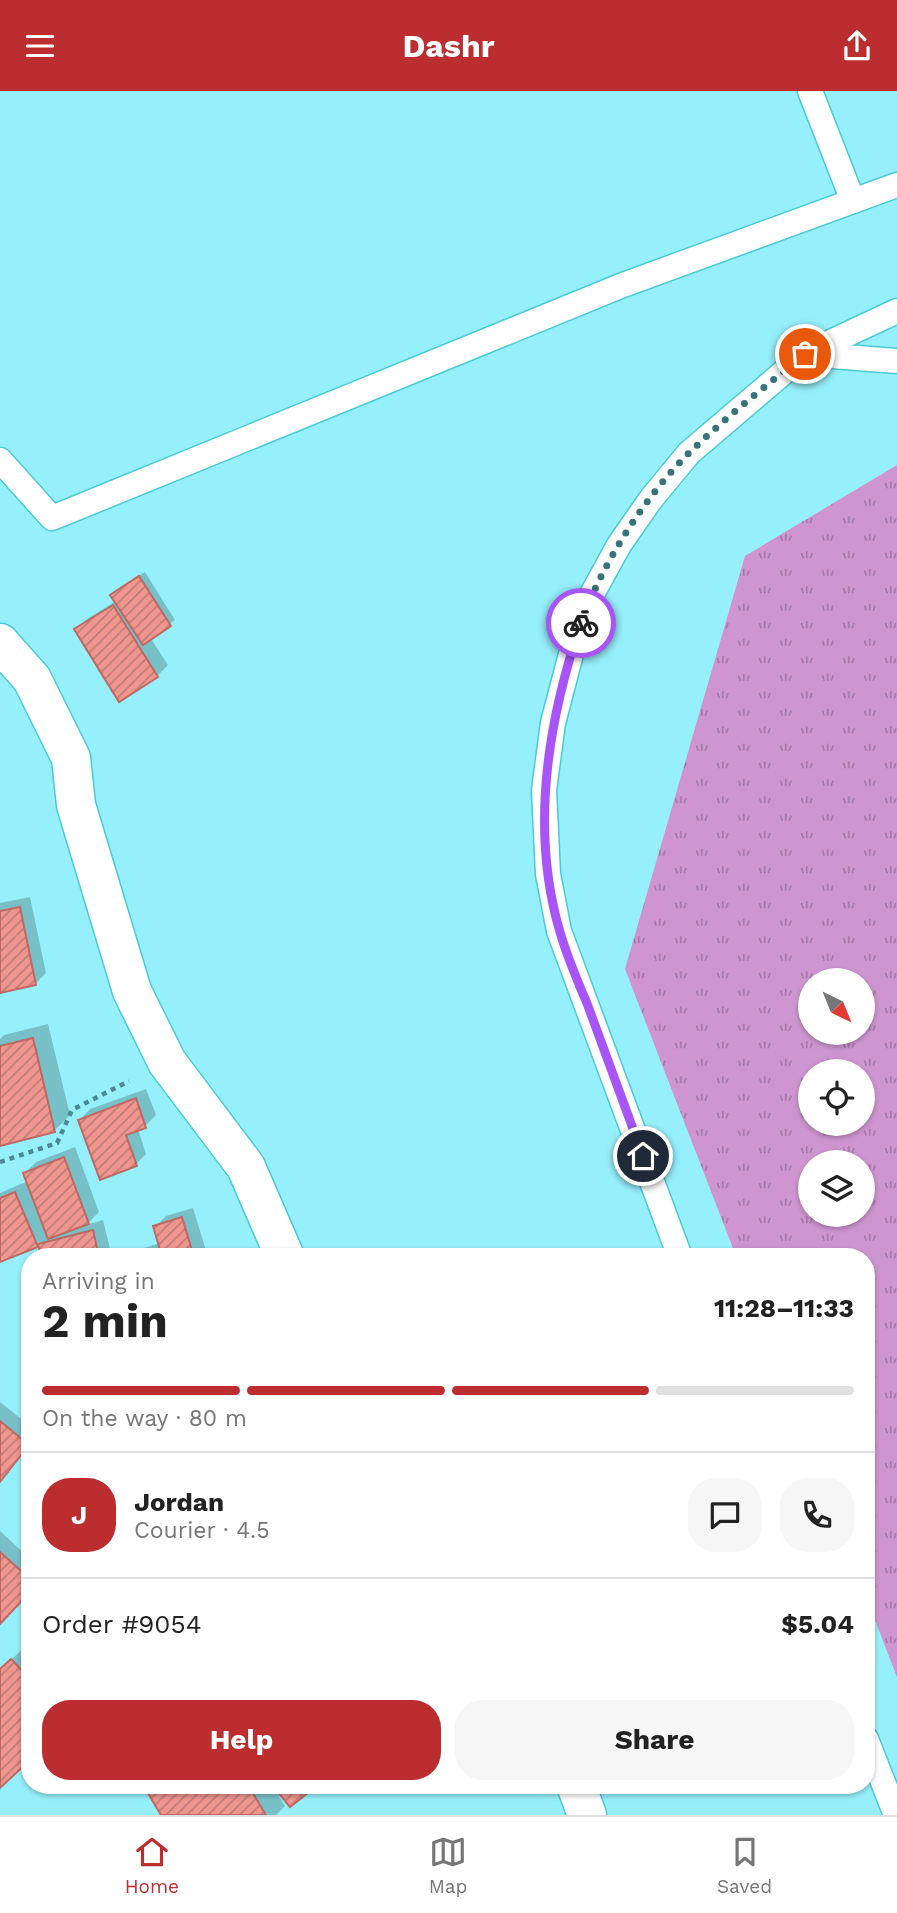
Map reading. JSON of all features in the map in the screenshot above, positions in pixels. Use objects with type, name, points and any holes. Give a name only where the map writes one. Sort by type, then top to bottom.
[{"type":"street","points":[[0,643],[32,680],[71,758],[76,806],[132,991],[167,1062],[246,1167],[281,1248]]},
{"type":"street","points":[[579,1794],[587,1815]]},
{"type":"lane","points":[[810,91],[853,201]]},
{"type":"lane","points":[[0,460],[52,518],[623,285],[897,185]]},
{"type":"lane","points":[[677,1248],[559,931],[548,874],[544,790],[553,723],[571,654],[591,596],[620,545],[651,499],[689,453],[805,354],[897,310]]},
{"type":"lane","points":[[805,354],[897,361]]},
{"type":"lane","points":[[875,1762],[896,1815]]},
{"type":"path","points":[[0,1162],[57,1143],[72,1110],[167,1062]]},
{"type":"green space","points":[[897,465],[897,1677],[875,1620],[875,1248],[733,1248],[625,969],[745,556]]},
{"type":"building","points":[[139,576],[171,626],[143,645],[110,595]]},
{"type":"building","points":[[113,605],[158,677],[119,702],[74,629]]},
{"type":"building","points":[[20,907],[36,985],[0,993],[0,911]]},
{"type":"building","points":[[33,1038],[55,1132],[0,1146],[0,1046]]},
{"type":"building","points":[[136,1098],[146,1128],[126,1135],[137,1166],[100,1180],[78,1120]]},
{"type":"building","points":[[64,1157],[89,1224],[48,1239],[23,1173]]},
{"type":"building","points":[[15,1192],[38,1247],[21,1248],[21,1254],[0,1262],[0,1198]]},
{"type":"building","points":[[182,1217],[191,1248],[159,1248],[153,1226]]},
{"type":"building","points":[[93,1230],[97,1248],[39,1248],[38,1244]]},
{"type":"building","points":[[0,1421],[21,1438],[21,1455],[0,1482]]},
{"type":"building","points":[[0,1552],[21,1571],[21,1602],[0,1624]]},
{"type":"building","points":[[11,1659],[21,1670],[21,1768],[0,1788],[0,1669]]},
{"type":"building","points":[[148,1794],[253,1794],[266,1815],[161,1815]]},
{"type":"building","points":[[279,1794],[307,1794],[290,1807]]},
{"type":"way so far","points":[[581,623],[591,596],[620,545],[651,499],[689,453],[805,354]]},
{"type":"route","points":[[581,623],[553,723],[544,790],[548,874],[559,931],[643,1156]]}]
